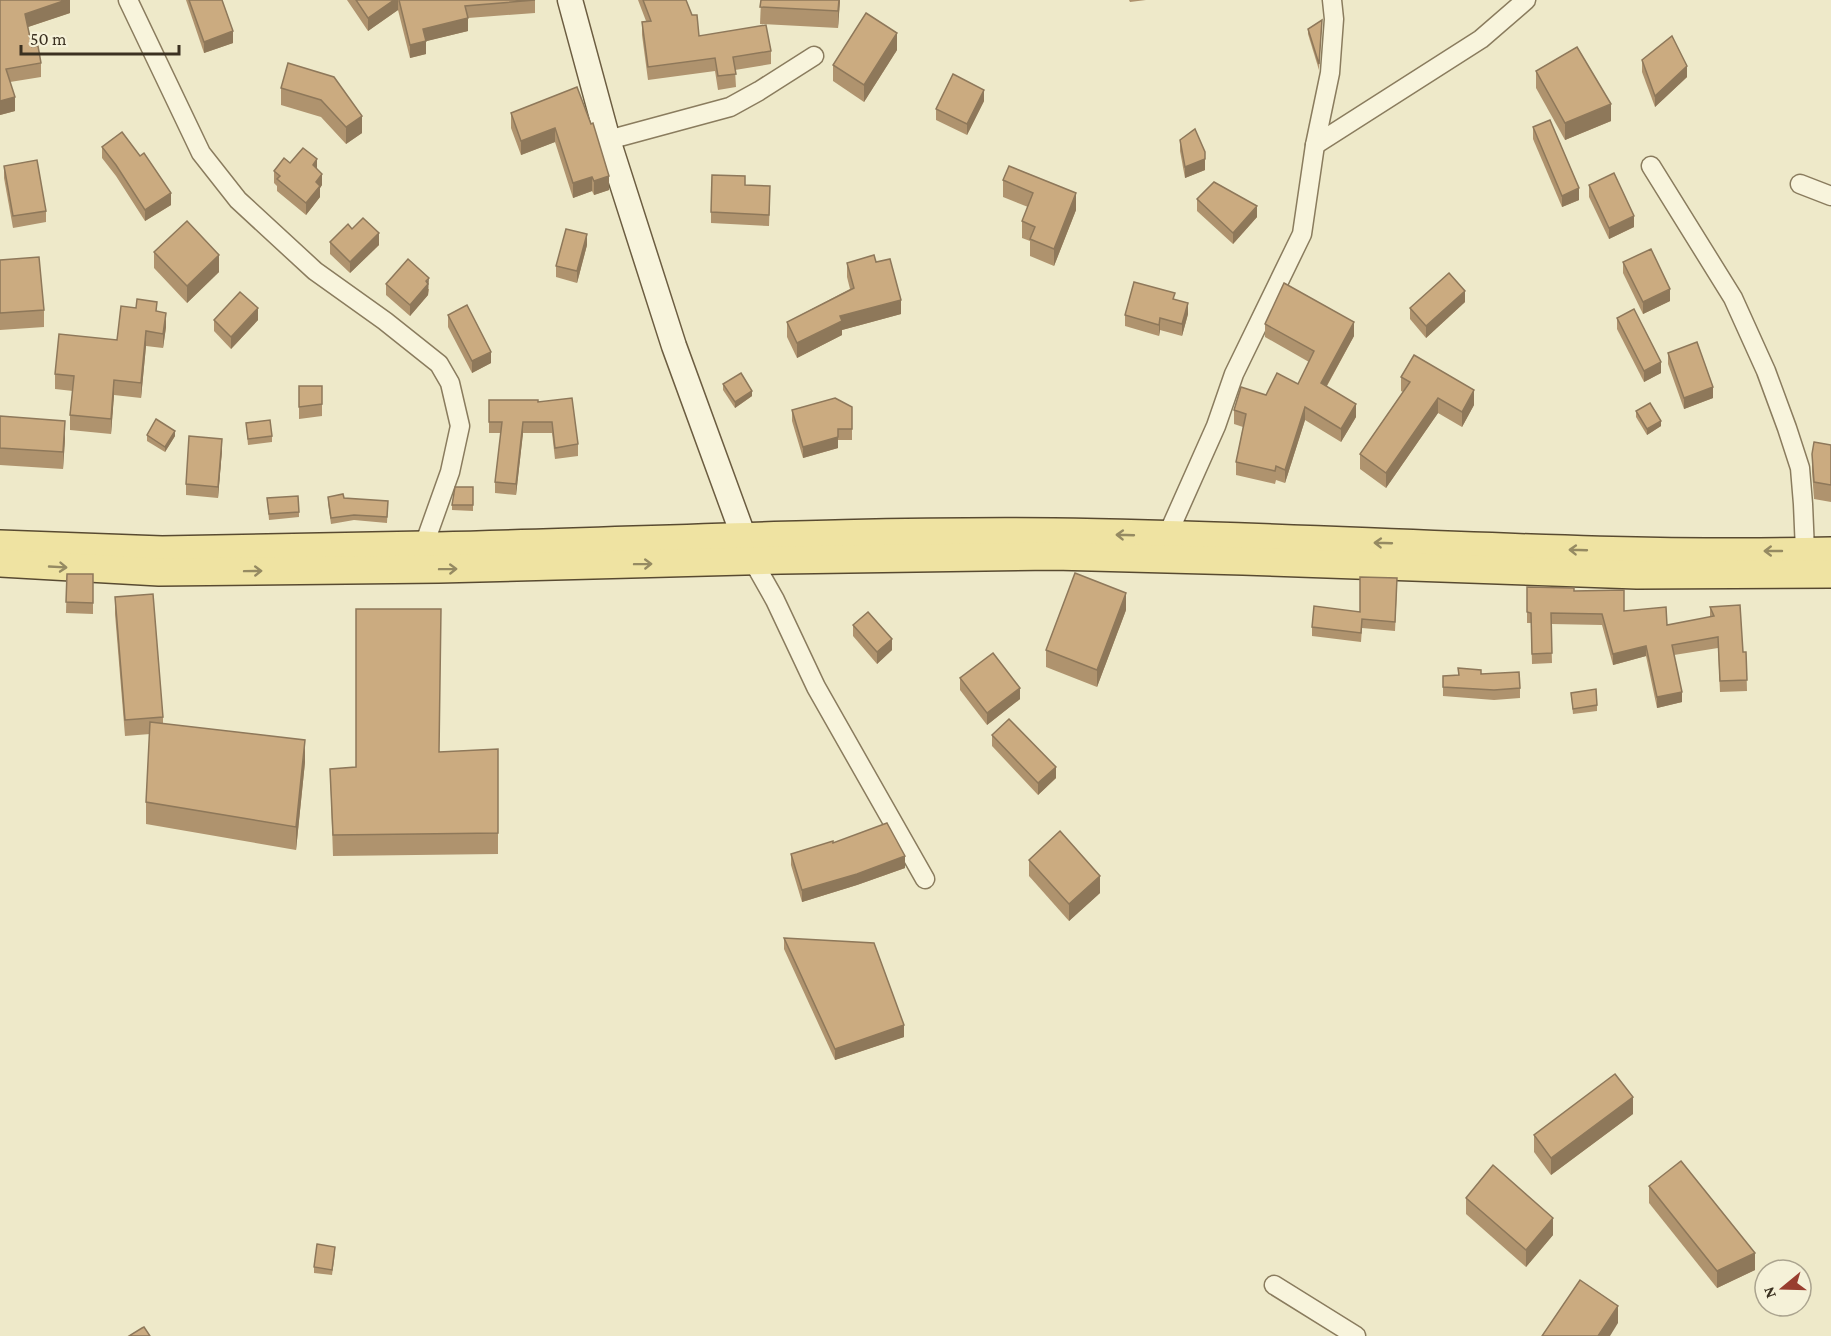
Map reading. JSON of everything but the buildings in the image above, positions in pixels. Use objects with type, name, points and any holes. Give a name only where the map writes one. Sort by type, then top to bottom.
[{"type":"main road","points":[[0,563],[159,572],[439,569],[748,549],[908,533],[1044,532],[1167,536],[1831,574]]},
{"type":"main road","points":[[0,544],[162,550],[424,545],[748,549],[1243,561],[1637,564],[1818,551]]},
{"type":"street","points":[[128,0],[201,153],[238,200],[315,271],[385,321],[439,364],[450,383],[459,426],[450,472],[424,545]]},
{"type":"street","points":[[570,0],[608,140],[674,346],[748,549],[816,687],[925,879]]},
{"type":"street","points":[[1167,536],[1216,426],[1234,374],[1302,234],[1315,145],[1329,73],[1335,19],[1332,0]]},
{"type":"street","points":[[1315,145],[1481,39],[1526,0]]},
{"type":"street","points":[[608,140],[730,107],[814,56]]},
{"type":"street","points":[[1651,166],[1733,298],[1766,371],[1788,428],[1800,468],[1803,504],[1818,551]]},
{"type":"street","points":[[1800,184],[1831,196]]},
{"type":"street","points":[[1274,1285],[1356,1336]]}]
